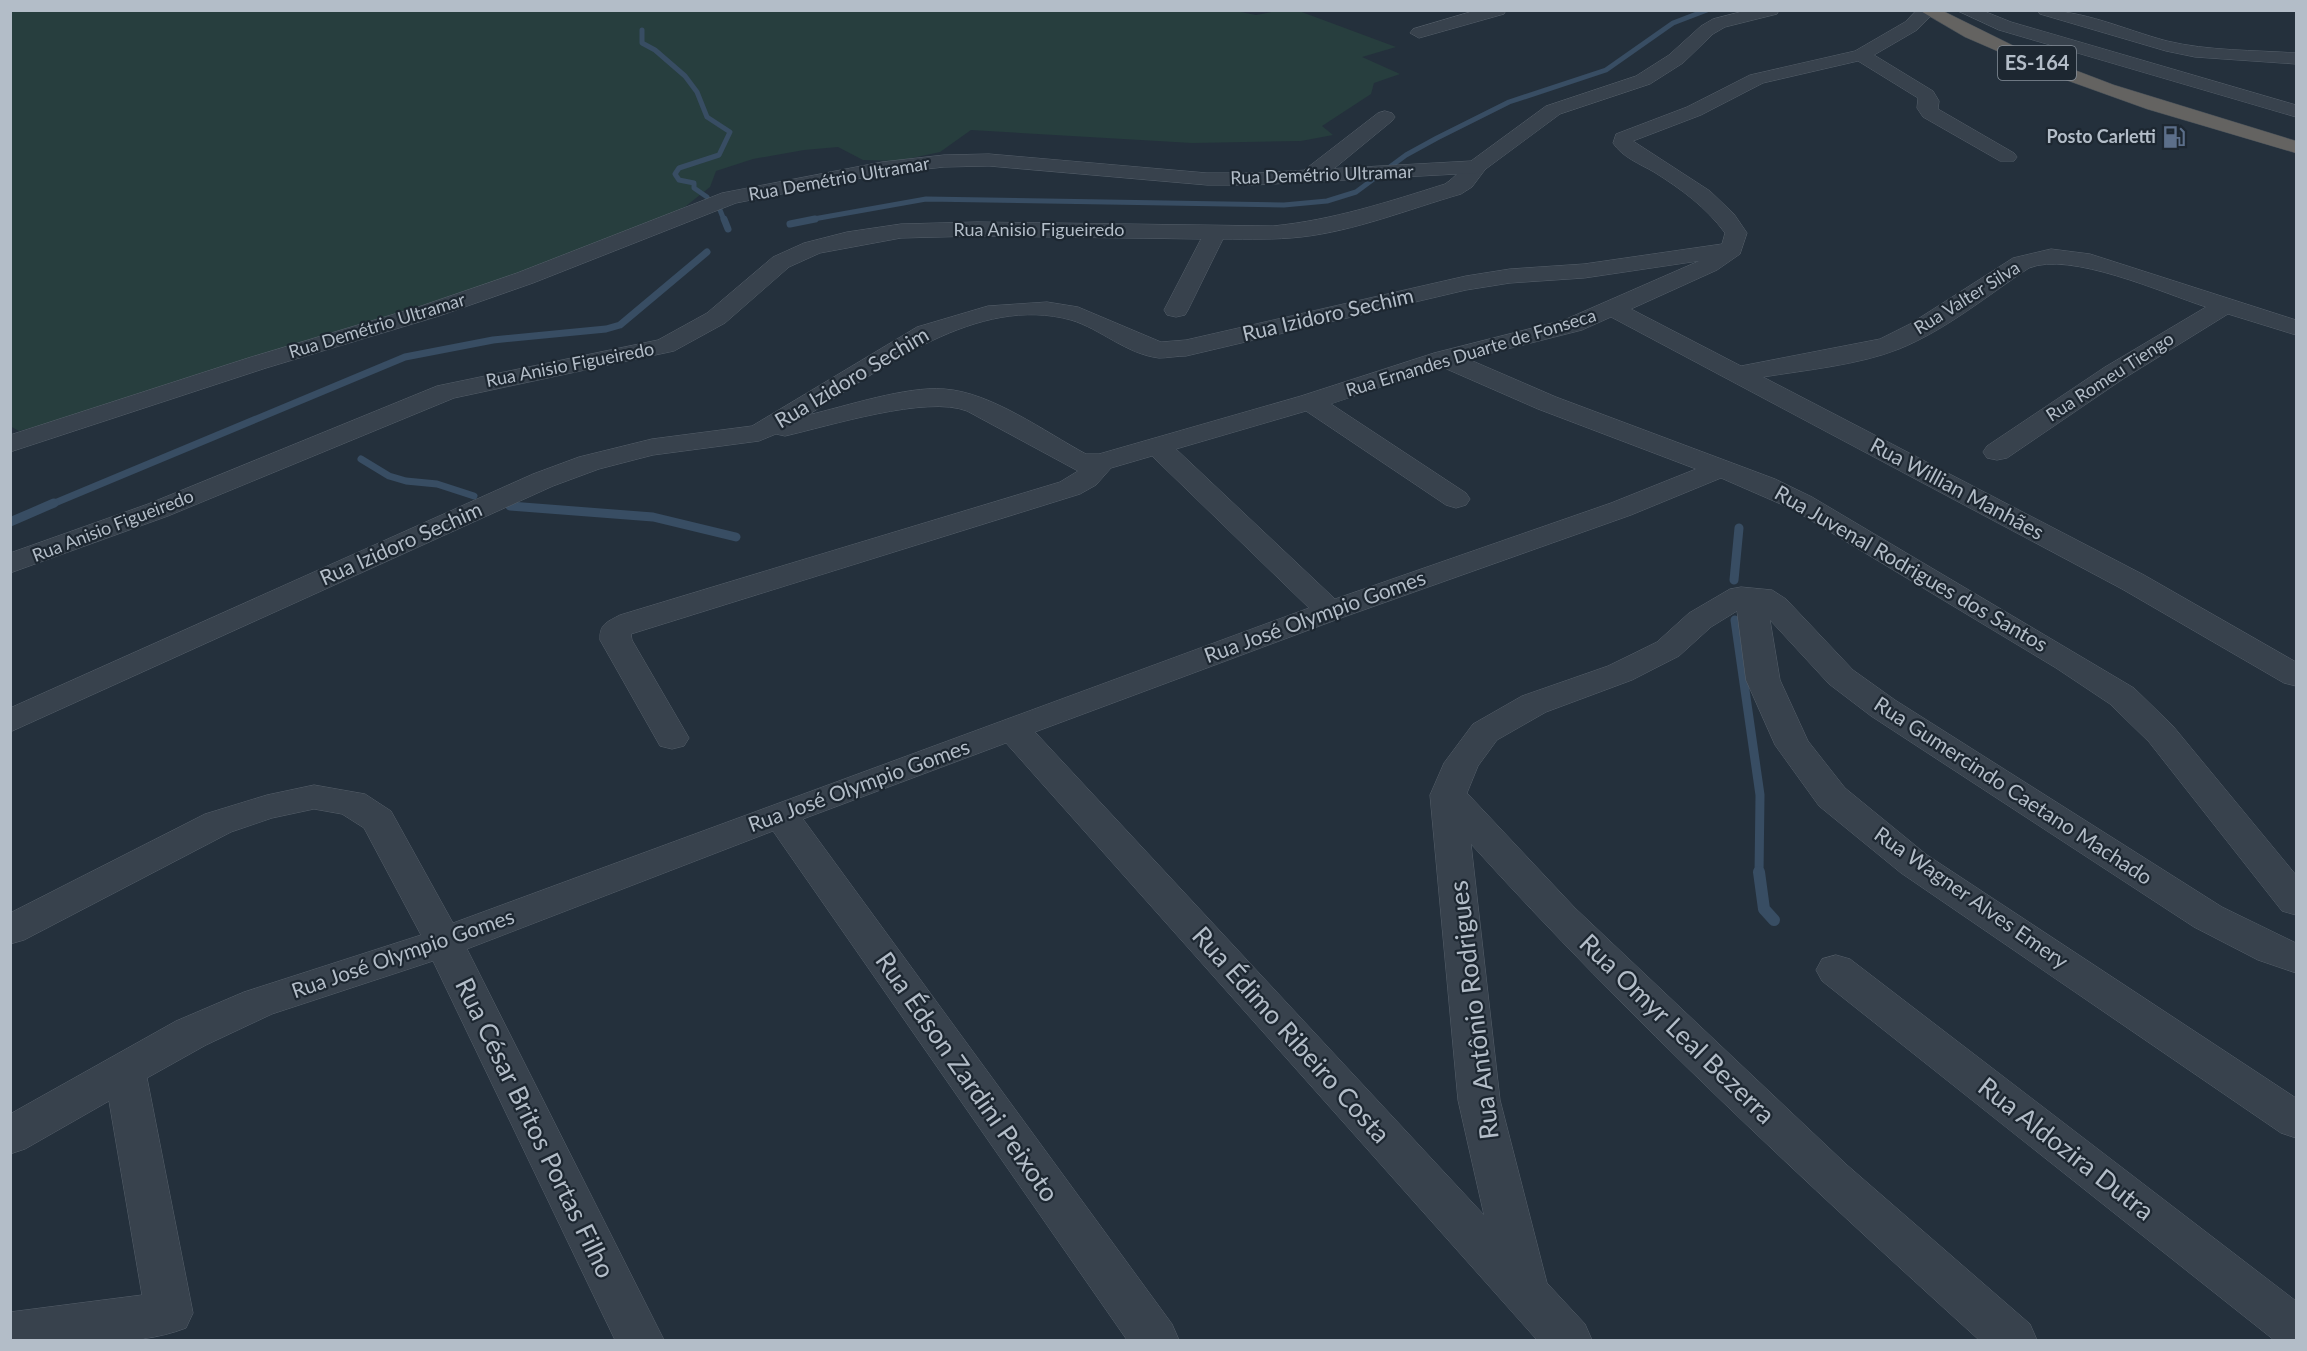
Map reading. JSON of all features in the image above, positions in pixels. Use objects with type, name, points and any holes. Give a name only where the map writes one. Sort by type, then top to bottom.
[{"type":"highway","name":"ES-164","points":[[1927,11],[1957,14],[1974,35],[2010,53],[2125,96],[2296,147]]},
{"type":"highway","points":[[1974,35],[1971,30],[1974,26],[2005,27]]},
{"type":"street","points":[[1419,33],[1498,10]]},
{"type":"street","points":[[1476,167],[1553,110],[1643,80],[1676,59],[1713,27],[1738,17],[1771,10]]},
{"type":"street","points":[[1732,249],[1736,233],[1723,212],[1693,188],[1630,149],[1623,143],[1623,138],[1694,111],[1757,79],[1861,55],[1911,26],[1927,11]]},
{"type":"street","points":[[2059,12],[2166,46],[2195,51],[2296,59]]},
{"type":"street","points":[[1957,14],[2296,111]]},
{"type":"street","points":[[1861,55],[1926,95],[1929,101],[1926,108],[1930,113],[2007,157]]},
{"type":"street","points":[[1311,176],[1384,117]]},
{"type":"street","name":"Rua Demétrio Ultramar","points":[[10,444],[257,363],[430,311],[525,278],[730,198],[882,168],[944,161],[989,160],[1207,179],[1364,174],[1476,167]]},
{"type":"street","name":"Rua Anisio Figueiredo","points":[[10,564],[158,510],[446,392],[665,346],[689,335],[716,318],[781,262],[812,248],[847,238],[901,231],[1110,230],[1215,233],[1304,230],[1351,220],[1453,189],[1464,182],[1476,167]]},
{"type":"street","points":[[1176,309],[1215,233]]},
{"type":"street","name":"Rua Ernandes Duarte de Fonseca","points":[[759,433],[924,397],[943,396],[959,398],[976,405],[1064,456],[1082,463],[1101,462],[1310,402],[1443,358],[1573,325],[1709,265],[1732,249]]},
{"type":"street","name":"Rua Izidoro Sechim","points":[[10,721],[571,470],[652,447],[759,433],[926,332],[988,313],[1016,309],[1078,314],[1140,344],[1159,350],[1186,348],[1466,283],[1510,276],[1584,271],[1732,249]]},
{"type":"street","name":"Rua Valter Silva","points":[[1739,374],[1845,356],[1889,344],[1919,329],[2035,256],[2054,255],[2082,259],[2296,328]]},
{"type":"street","name":"Rua Romeu Tiengo","points":[[1997,452],[2114,373],[2226,305]]},
{"type":"street","name":"Rua Willian Manhães","points":[[1613,309],[2133,582],[2296,676]]},
{"type":"street","name":"Rua Juvenal Rodrigues dos Santos","points":[[1443,358],[1547,403],[1722,468],[1802,503],[2068,661],[2122,696],[2160,734],[2296,901]]},
{"type":"street","points":[[1310,402],[1456,499]]},
{"type":"street","points":[[1156,446],[1330,611]]},
{"type":"street","points":[[672,738],[615,640],[615,630],[631,622],[1070,488],[1086,479],[1101,462]]},
{"type":"street","name":"Rua José Olympio Gomes","points":[[10,1136],[125,1073],[191,1033],[258,1003],[444,942],[780,813],[1330,611],[1621,509],[1722,468]]},
{"type":"street","points":[[1448,795],[1462,763],[1485,732],[1534,704],[1620,673],[1668,649],[1700,620],[1741,596],[1751,596]]},
{"type":"street","name":"Rua Gumercindo Caetano Machado","points":[[1751,596],[1775,606],[1841,677],[1883,708],[2208,917],[2272,950],[2296,958]]},
{"type":"street","name":"Rua Wagner Alves Emery","points":[[1751,596],[1763,680],[1792,745],[1832,797],[1914,864],[2296,1120]]},
{"type":"street","name":"Rua Édimo Ribeiro Costa","points":[[1013,729],[1568,1341]]},
{"type":"street","name":"Rua Antônio Rodrigues","points":[[1448,795],[1479,1100],[1501,1201],[1526,1293]]},
{"type":"street","name":"Rua Omyr Leal Bezerra","points":[[1448,795],[1561,918],[1831,1178],[2013,1341]]},
{"type":"street","name":"Rua César Britos Portas Filho","points":[[10,930],[218,824],[267,807],[315,797],[352,802],[378,820],[444,942],[640,1341]]},
{"type":"street","name":"Rua Édson Zardini Peixoto","points":[[780,813],[1155,1341]]},
{"type":"street","name":"Rua Aldozira Dutra","points":[[1836,970],[2296,1329]]},
{"type":"street","points":[[10,1334],[175,1327],[125,1073]]},
{"type":"green space","points":[[1231,10],[1256,15],[1277,11],[1299,11],[1396,47],[1362,57],[1400,74],[1374,83],[1371,94],[1322,126],[1333,135],[1301,141],[1192,143],[971,130],[940,152],[898,161],[863,160],[838,147],[753,159],[716,171],[710,187],[686,206],[649,228],[440,303],[57,421],[19,431],[10,426],[10,11]]},
{"type":"waterway","points":[[808,220],[926,199],[1284,205],[1327,201],[1356,192],[1406,155],[1509,102],[1606,70],[1673,23],[1707,10]]},
{"type":"waterway","points":[[642,30],[642,43],[655,50],[685,76],[697,92],[707,117],[730,132],[719,155],[679,168],[675,174],[679,180],[694,183],[694,188],[707,197]]},
{"type":"waterway","points":[[720,210],[724,220]]},
{"type":"waterway","points":[[724,219],[728,229]]},
{"type":"waterway","points":[[790,224],[815,219]]},
{"type":"waterway","points":[[50,505],[405,357],[493,340],[606,329],[620,325],[707,252]]},
{"type":"waterway","points":[[361,459],[389,476],[406,481],[437,484],[474,496]]},
{"type":"waterway","points":[[10,522],[54,503]]},
{"type":"waterway","points":[[510,506],[653,517],[736,537]]},
{"type":"waterway","points":[[1734,580],[1739,528]]},
{"type":"waterway","points":[[1735,620],[1760,795],[1759,872]]},
{"type":"waterway","points":[[1759,872],[1764,909],[1774,920]]},
{"type":"place","name":"Posto Carletti","points":[[2174,137]]}]
